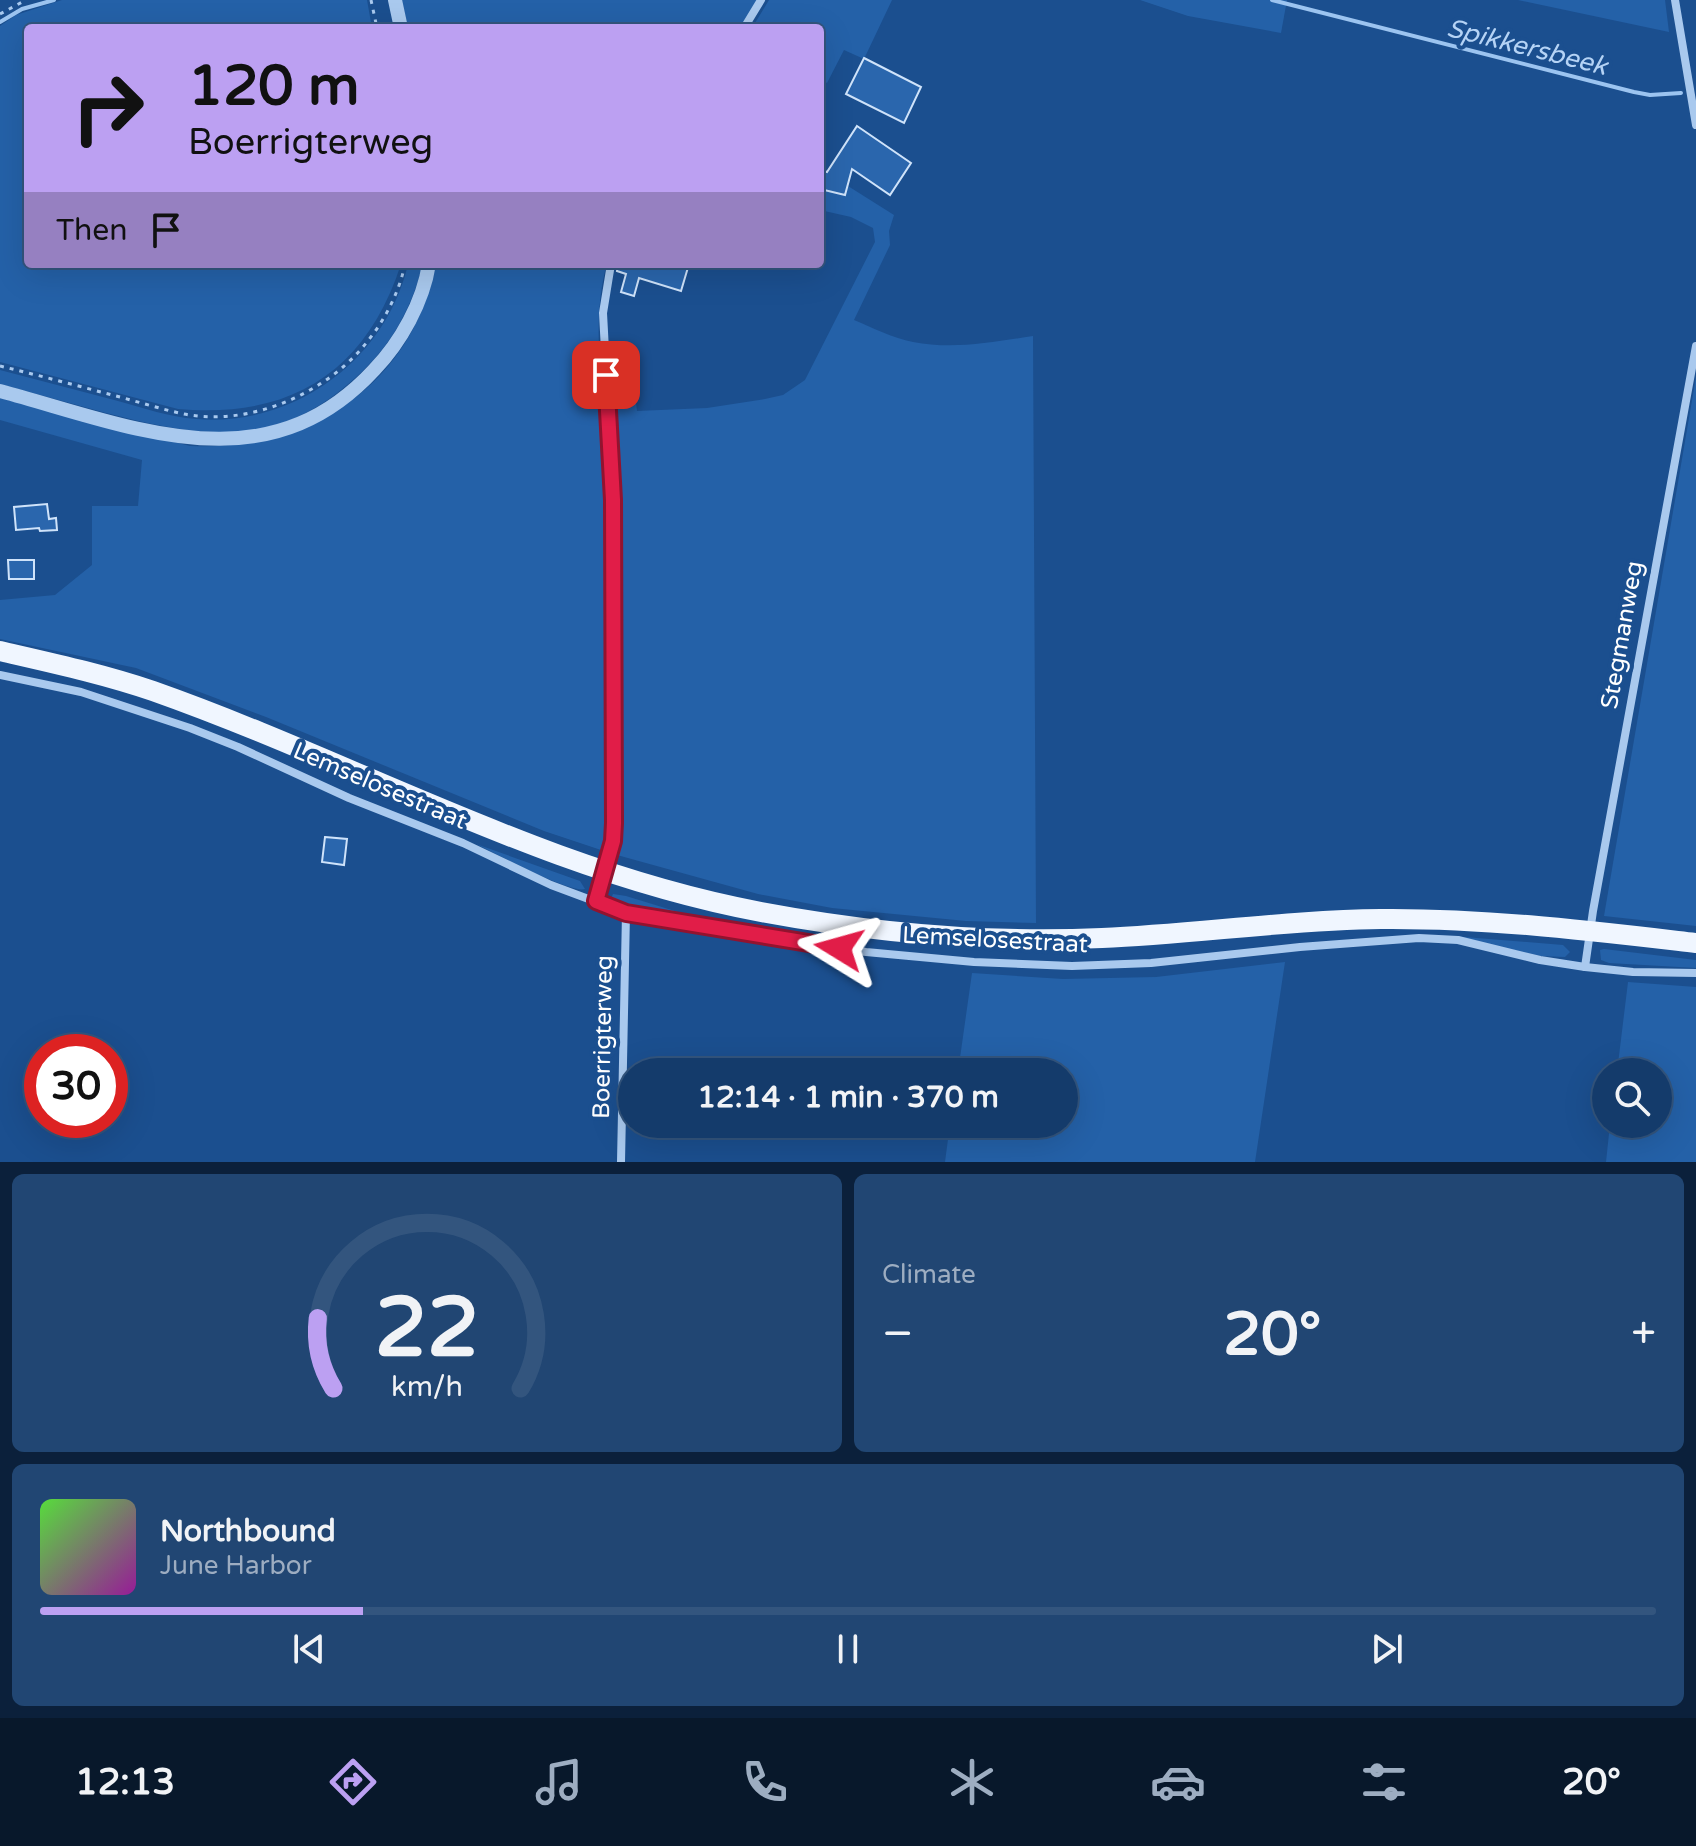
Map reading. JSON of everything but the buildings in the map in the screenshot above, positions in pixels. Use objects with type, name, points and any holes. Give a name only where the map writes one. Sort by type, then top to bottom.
[{"type":"main road","points":[[0,651],[81,669],[151,691],[235,722],[510,838],[604,872],[760,912],[873,930],[1046,940],[1376,919],[1487,922],[1696,943]]},
{"type":"street","points":[[395,0],[400,24]]},
{"type":"street","points":[[746,24],[761,0]]},
{"type":"street","points":[[1675,0],[1696,125]]},
{"type":"street","points":[[0,391],[161,435],[190,440],[233,440],[268,435],[307,421],[335,405],[369,376],[411,317],[423,291],[428,268]]},
{"type":"street","points":[[596,901],[613,841],[614,823],[613,500],[603,313],[610,268]]},
{"type":"street","name":"Stegmanweg","points":[[1585,967],[1696,346]]},
{"type":"street","name":"Lemselosestraat","points":[[0,675],[81,692],[190,728],[349,798],[463,843],[551,885],[626,913],[866,952],[974,962],[1072,966],[1151,963],[1419,938],[1458,940],[1540,960],[1585,967],[1633,972],[1696,973]]},
{"type":"street","name":"Boerrigterweg","points":[[621,1162],[626,913]]},
{"type":"path","points":[[0,14],[26,0]]},
{"type":"path","points":[[371,0],[376,24]]},
{"type":"path","points":[[0,366],[186,414],[226,416],[262,410],[298,397],[357,355],[389,308],[404,268]]},
{"type":"shaded area","points":[[62,0],[367,0],[371,24],[24,24],[24,268],[399,268],[386,302],[367,334],[345,360],[319,381],[289,396],[256,406],[219,410],[178,409],[0,362],[0,26],[16,15]]},
{"type":"shaded area","points":[[402,0],[757,0],[743,24],[407,24]]},
{"type":"shaded area","points":[[769,0],[892,0],[864,59],[844,50],[827,83],[824,81],[824,24],[754,24]]},
{"type":"shaded area","points":[[1140,0],[1287,0],[1281,33],[1188,16]]},
{"type":"shaded area","points":[[1518,0],[1665,0],[1669,32]]},
{"type":"shaded area","points":[[840,181],[894,215],[889,231],[890,245],[854,320],[898,338],[928,344],[973,344],[1033,336],[1036,923],[966,921],[832,908],[758,894],[617,855],[617,491],[609,369],[632,368],[637,411],[707,408],[765,399],[783,395],[805,380],[875,242],[873,228],[851,217],[824,211],[824,184]]},
{"type":"shaded area","points":[[407,268],[422,268],[404,316],[385,345],[361,372],[318,406],[290,420],[261,428],[231,432],[171,427],[0,384],[0,370],[157,412],[196,419],[232,419],[267,412],[300,399],[330,380],[357,357],[379,330],[397,299]]},
{"type":"shaded area","points":[[435,268],[606,268],[599,316],[611,568],[611,821],[606,849],[544,831],[266,717],[136,668],[0,639],[0,600],[55,595],[92,565],[92,506],[138,506],[142,460],[0,420],[0,398],[190,446],[234,445],[275,437],[314,423],[349,403],[379,376],[404,344],[423,307]]},
{"type":"shaded area","points":[[1696,377],[1696,926],[1604,916]]},
{"type":"shaded area","points":[[476,844],[580,881],[585,889],[549,879]]},
{"type":"shaded area","points":[[613,894],[714,923],[613,906],[610,901]]},
{"type":"shaded area","points":[[1452,936],[1563,945],[1570,952],[1565,957],[1541,956]]},
{"type":"shaded area","points":[[1600,950],[1696,960],[1696,968],[1609,963],[1601,960]]},
{"type":"shaded area","points":[[1285,962],[1255,1162],[945,1162],[948,1138],[1078,1138],[1078,1058],[960,1058],[972,973],[1063,979],[1156,977]]},
{"type":"shaded area","points":[[1628,982],[1696,987],[1696,1162],[1606,1162],[1609,1138],[1672,1138],[1672,1058],[1619,1058]]},
{"type":"waterway","points":[[0,22],[22,9],[54,0]]},
{"type":"waterway","name":"Spikkersbeek","points":[[1272,0],[1634,92],[1650,95],[1681,93]]},
{"type":"route","points":[[606,375],[613,500],[614,823],[613,841],[596,901],[626,913],[686,925],[839,948]]}]
